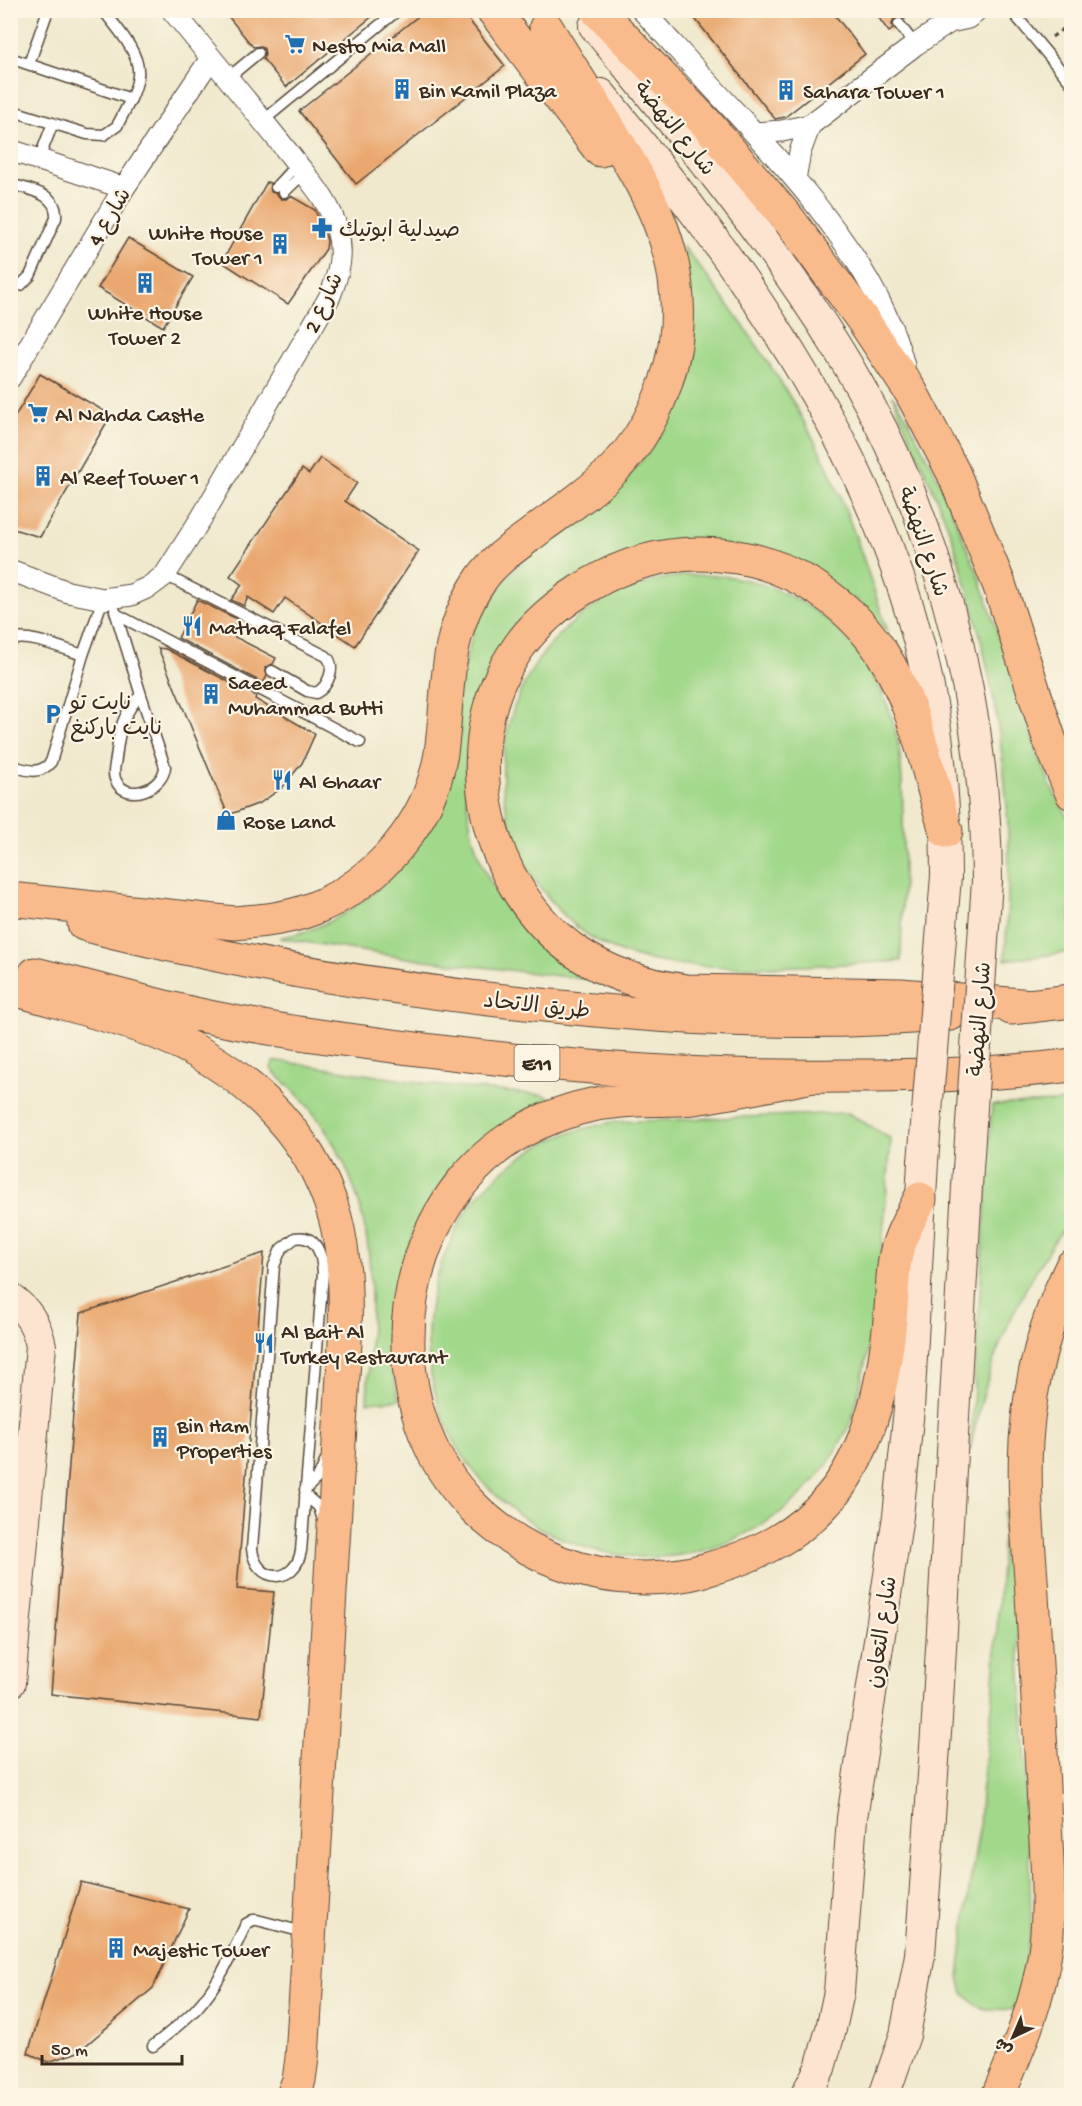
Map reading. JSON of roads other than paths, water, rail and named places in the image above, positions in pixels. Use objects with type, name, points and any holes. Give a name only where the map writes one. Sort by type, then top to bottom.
[{"type":"highway","points":[[493,10],[604,156],[634,206],[652,260],[660,327],[658,354],[666,380]]},
{"type":"highway","points":[[597,10],[707,124],[790,221],[865,323],[911,392],[952,472],[999,584],[1050,741],[1071,793]]},
{"type":"highway","points":[[10,901],[234,923],[268,920],[311,909],[358,885],[396,849],[412,828],[434,780],[440,755],[452,643],[459,620],[470,597],[500,556],[597,485],[616,467],[639,436],[657,403],[675,346],[677,303],[664,230],[638,176],[539,19]]},
{"type":"highway","points":[[946,831],[907,701],[881,651],[844,609],[821,591],[797,577],[744,558],[688,553],[658,557],[629,565],[584,587],[553,611],[512,656],[499,683],[490,712],[484,751],[484,801],[490,830],[500,859],[514,886],[531,910],[552,933],[575,952],[601,967],[629,979],[658,987],[687,991],[901,995],[1032,1006]]},
{"type":"highway","name":"طريق الاتحاد","points":[[10,901],[103,930],[289,970],[389,987],[634,1014],[805,1021],[890,1020],[1071,1001]]},
{"type":"highway","name":"E11","points":[[10,967],[175,1009],[275,1029],[494,1059],[599,1069],[703,1075],[808,1077],[933,1075],[1071,1065]]},
{"type":"highway","points":[[10,988],[149,1030],[210,1059],[238,1078],[264,1100],[309,1156],[326,1191],[335,1219],[345,1284],[345,1344],[302,2058],[299,2080],[293,2096]]},
{"type":"highway","points":[[808,1077],[700,1097],[619,1101],[590,1105],[561,1113],[534,1125],[494,1151],[465,1178],[447,1202],[425,1245],[413,1282],[409,1311],[409,1367],[425,1434],[439,1462],[476,1509],[498,1529],[523,1545],[567,1565],[605,1575],[664,1578],[694,1573],[723,1565],[778,1543],[834,1493],[863,1440],[881,1386],[887,1356],[898,1247],[920,1199]]},
{"type":"highway","points":[[998,2096],[1028,2023],[1040,1980],[1046,1946],[1048,1878],[1027,1513],[1026,1442],[1035,1374],[1043,1342],[1053,1309],[1071,1266]]},
{"type":"main road","name":"شارع النهضة","points":[[582,10],[733,199],[794,282],[842,356],[892,452],[931,551],[967,684],[979,763],[987,831],[987,879],[937,1719],[920,1955],[905,2035],[884,2096]]},
{"type":"main road","name":"شارع النهضة","points":[[539,19],[649,152],[760,304],[813,389],[850,458],[884,534],[906,597],[921,652],[931,703],[941,771],[946,831],[946,876],[923,1162]]},
{"type":"main road","name":"شارع التعاون","points":[[805,2096],[820,2068],[839,1992],[852,1818],[898,1516],[906,1440],[913,1357],[923,1162]]},
{"type":"main road","points":[[10,1298],[19,1304],[33,1321],[39,1333],[41,1346],[10,1683]]},
{"type":"street","name":"شارع 2","points":[[165,575],[213,498],[330,296],[339,273],[341,250],[337,228],[328,206],[264,120],[172,10]]},
{"type":"street","points":[[642,10],[795,179],[829,222],[866,277],[893,331],[911,392]]},
{"type":"street","points":[[754,133],[782,131],[810,125],[953,16],[968,18],[977,10]]},
{"type":"street","name":"شارع 4","points":[[10,378],[20,344],[211,58]]},
{"type":"street","points":[[795,179],[800,152],[810,125]]},
{"type":"street","points":[[10,150],[124,188]]},
{"type":"street","points":[[10,570],[68,592],[110,604],[149,587],[165,575]]},
{"type":"lane","points":[[29,64],[48,10]]},
{"type":"lane","points":[[10,110],[95,136],[104,135],[117,126],[131,99],[138,76],[136,59],[103,10]]},
{"type":"lane","points":[[264,120],[352,40],[398,10]]},
{"type":"lane","points":[[1011,10],[1071,84]]},
{"type":"lane","points":[[899,24],[915,45]]},
{"type":"lane","points":[[228,78],[258,53]]},
{"type":"lane","points":[[10,58],[131,99]]},
{"type":"lane","points":[[39,159],[52,123]]},
{"type":"lane","points":[[280,190],[300,168]]},
{"type":"lane","points":[[10,184],[46,195],[57,209],[56,218],[30,276],[21,285],[10,287]]},
{"type":"lane","points":[[165,575],[326,656],[332,662],[331,671],[323,688],[316,693],[307,691],[272,671]]},
{"type":"lane","points":[[10,765],[38,771],[51,762],[83,655],[110,604]]},
{"type":"lane","points":[[110,604],[141,694],[165,767],[158,784],[135,792],[118,784],[114,774],[121,723],[129,707],[141,694]]},
{"type":"lane","points":[[110,604],[360,742]]},
{"type":"lane","points":[[10,641],[16,638],[28,638],[83,655]]},
{"type":"lane","points":[[332,1566],[324,1550],[324,1522],[321,1511],[305,1492],[323,1273],[317,1247],[310,1240],[300,1238],[285,1245],[278,1254],[274,1266],[252,1549],[253,1559],[258,1568],[266,1574],[276,1576],[285,1574],[294,1569],[299,1561],[305,1492],[319,1476],[325,1464],[332,1423],[341,1403]]},
{"type":"lane","points":[[153,2046],[189,2015],[208,1994],[229,1962],[249,1921],[257,1920],[310,1934]]},
{"type":"place","name":"Nesto Mia Mall","points":[[295,44]]},
{"type":"place","name":"Bin Kamil Plaza","points":[[402,89]]},
{"type":"place","name":"Sahara Tower 1","points":[[786,90]]},
{"type":"place","name":"صيدلية ابوتيك","points":[[322,228]]},
{"type":"place","name":"White House Tower 1","points":[[280,244]]},
{"type":"place","name":"White House Tower 2","points":[[145,283]]},
{"type":"place","name":"Al Nahda Castle","points":[[38,413]]},
{"type":"place","name":"Al Reef Tower 1","points":[[43,476]]},
{"type":"place","name":"Mathaq Falafel","points":[[192,626]]},
{"type":"place","name":"Saeed Muhammad Butti","points":[[211,694]]},
{"type":"place","name":"نايت تو نايت باركنغ","points":[[53,714]]},
{"type":"place","name":"Al Ghaar","points":[[282,780]]},
{"type":"place","name":"Rose Land","points":[[226,820]]},
{"type":"place","name":"Al Bait Al Turkey Restaurant","points":[[264,1343]]},
{"type":"place","name":"Bin Ham Properties","points":[[160,1437]]},
{"type":"place","name":"Majestic Tower","points":[[116,1948]]}]
